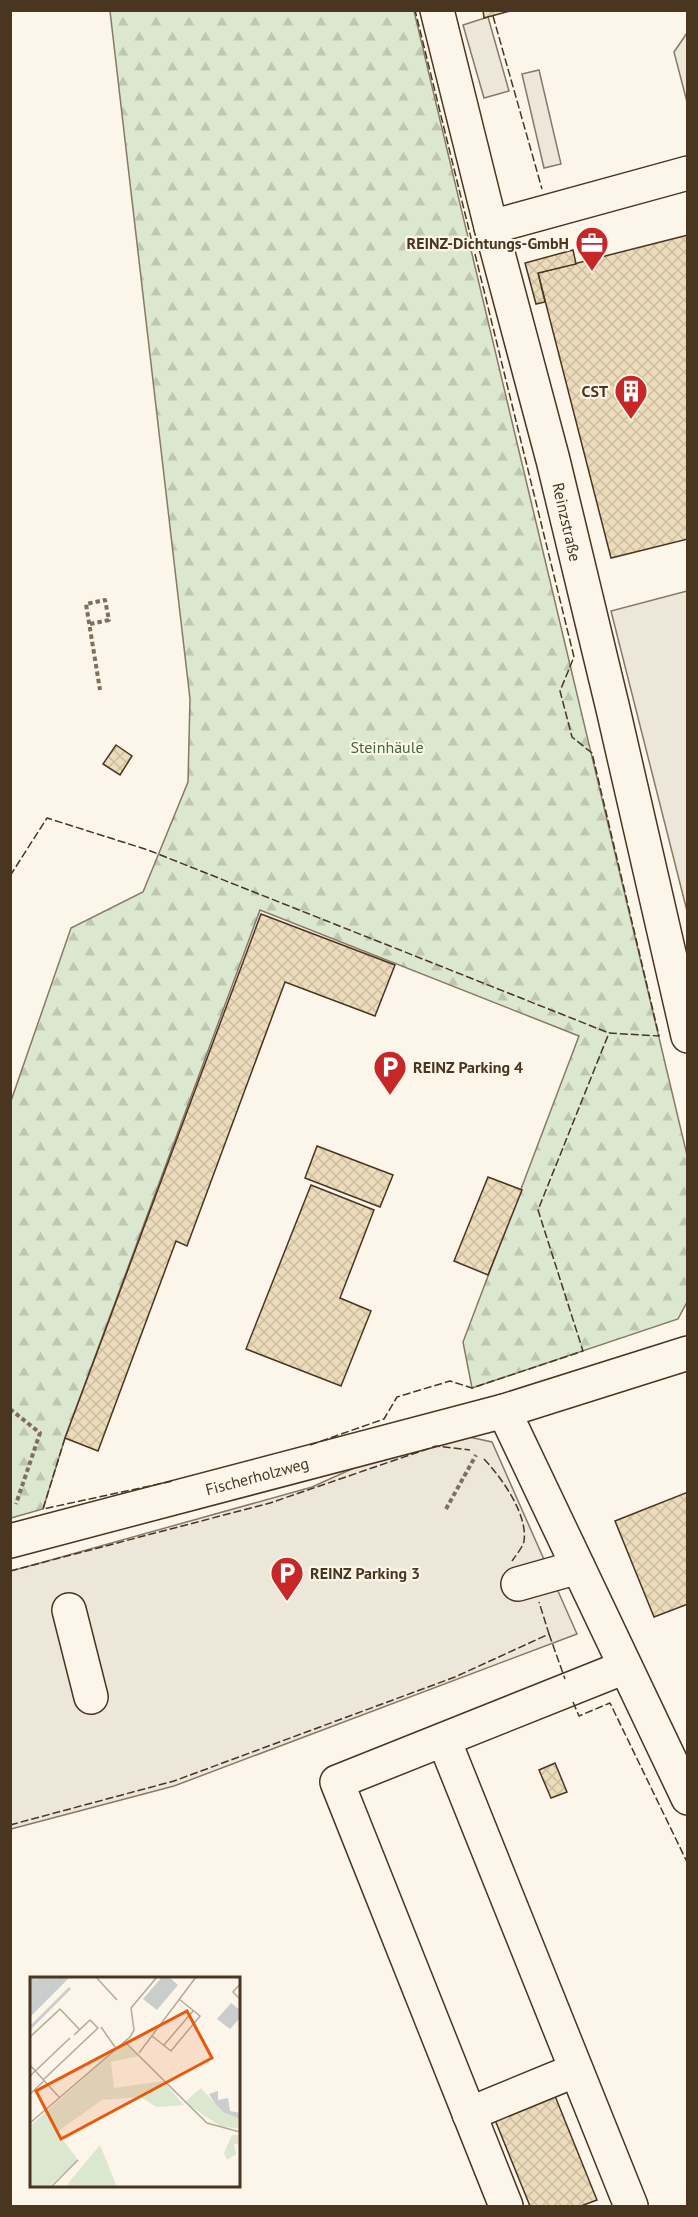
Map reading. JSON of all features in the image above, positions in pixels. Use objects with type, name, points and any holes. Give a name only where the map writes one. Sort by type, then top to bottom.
[{"type":"street","name":"Reinzstraße","points":[[437,10],[491,227],[553,460],[613,709],[687,1036]]},
{"type":"street","points":[[491,227],[687,173]]},
{"type":"street","name":"Fischerholzweg","points":[[10,1541],[504,1411],[687,1353]]},
{"type":"street","points":[[504,1411],[687,1798]]},
{"type":"street","points":[[518,1584],[578,1567]]},
{"type":"street","points":[[69,1610],[91,1697]]},
{"type":"street","points":[[506,2206],[337,1782],[626,1667]]},
{"type":"street","points":[[444,1740],[631,2206]]},
{"type":"street","points":[[469,2115],[576,2070]]},
{"type":"path","points":[[90,624],[110,620],[105,600],[86,604],[100,690]]},
{"type":"path","points":[[10,1409],[40,1433],[14,1508]]},
{"type":"path","points":[[446,1509],[504,1411]]},
{"type":"green space","name":"Steinhäule","points":[[110,11],[414,11],[687,1155],[687,1302],[678,1319],[472,1388],[463,1342],[579,1036],[260,910],[65,1438],[43,1509],[11,1518],[11,1101],[71,928],[143,892],[188,782],[190,699]]},
{"type":"shaded area","points":[[488,17],[509,91],[484,98],[463,25]]},
{"type":"shaded area","points":[[687,33],[687,102],[674,52]]},
{"type":"shaded area","points":[[539,70],[561,164],[544,168],[522,74]]},
{"type":"shaded area","points":[[688,591],[687,911],[611,611]]},
{"type":"shaded area","name":"REINZ Parking 3","points":[[447,1426],[451,1433],[492,1442],[577,1634],[174,1786],[11,1829],[11,1571],[312,1487]]},
{"type":"building","points":[[483,10],[514,10],[484,18]]},
{"type":"building","name":"CST","points":[[688,235],[688,539],[611,558],[538,273]]},
{"type":"building","points":[[573,250],[576,264],[538,273],[545,302],[536,304],[525,263]]},
{"type":"building","points":[[116,745],[132,756],[120,775],[103,764]]},
{"type":"building","points":[[261,914],[395,965],[375,1016],[285,982],[187,1246],[176,1241],[98,1451],[65,1438]]},
{"type":"building","points":[[317,1146],[393,1175],[380,1207],[305,1178]]},
{"type":"building","points":[[488,1177],[522,1190],[488,1275],[454,1261]]},
{"type":"building","points":[[311,1185],[374,1210],[340,1298],[371,1311],[341,1386],[246,1349]]},
{"type":"building","points":[[688,1492],[688,1604],[654,1617],[615,1521]]},
{"type":"building","points":[[555,1763],[567,1792],[551,1798],[539,1770]]},
{"type":"building","points":[[555,2096],[597,2200],[581,2206],[530,2206],[495,2120]]},
{"type":"fence","points":[[310,1445],[384,1419],[397,1397],[450,1381],[472,1388],[583,1351],[538,1210],[609,1033],[659,1036],[592,753],[572,737],[560,691],[574,657],[415,10]]},
{"type":"fence","points":[[493,16],[542,189]]},
{"type":"fence","points":[[10,876],[47,818],[148,850],[609,1033]]},
{"type":"fence","points":[[65,1438],[43,1509],[173,1481]]},
{"type":"fence","points":[[10,1571],[270,1503],[436,1446],[470,1450]]},
{"type":"fence","points":[[484,1459],[512,1497],[522,1519],[524,1541],[512,1561]]},
{"type":"fence","points":[[10,1825],[174,1781],[455,1677],[549,1634],[539,1602]]},
{"type":"fence","points":[[549,1634],[565,1679]]},
{"type":"fence","points":[[573,1702],[579,1716],[610,1703],[688,1864]]},
{"type":"place","name":"REINZ-Dichtungs-GmbH","points":[[592,272]]},
{"type":"place","name":"CST","points":[[631,420]]},
{"type":"place","name":"REINZ Parking 4","points":[[390,1096]]},
{"type":"place","name":"REINZ Parking 3","points":[[287,1602]]}]
